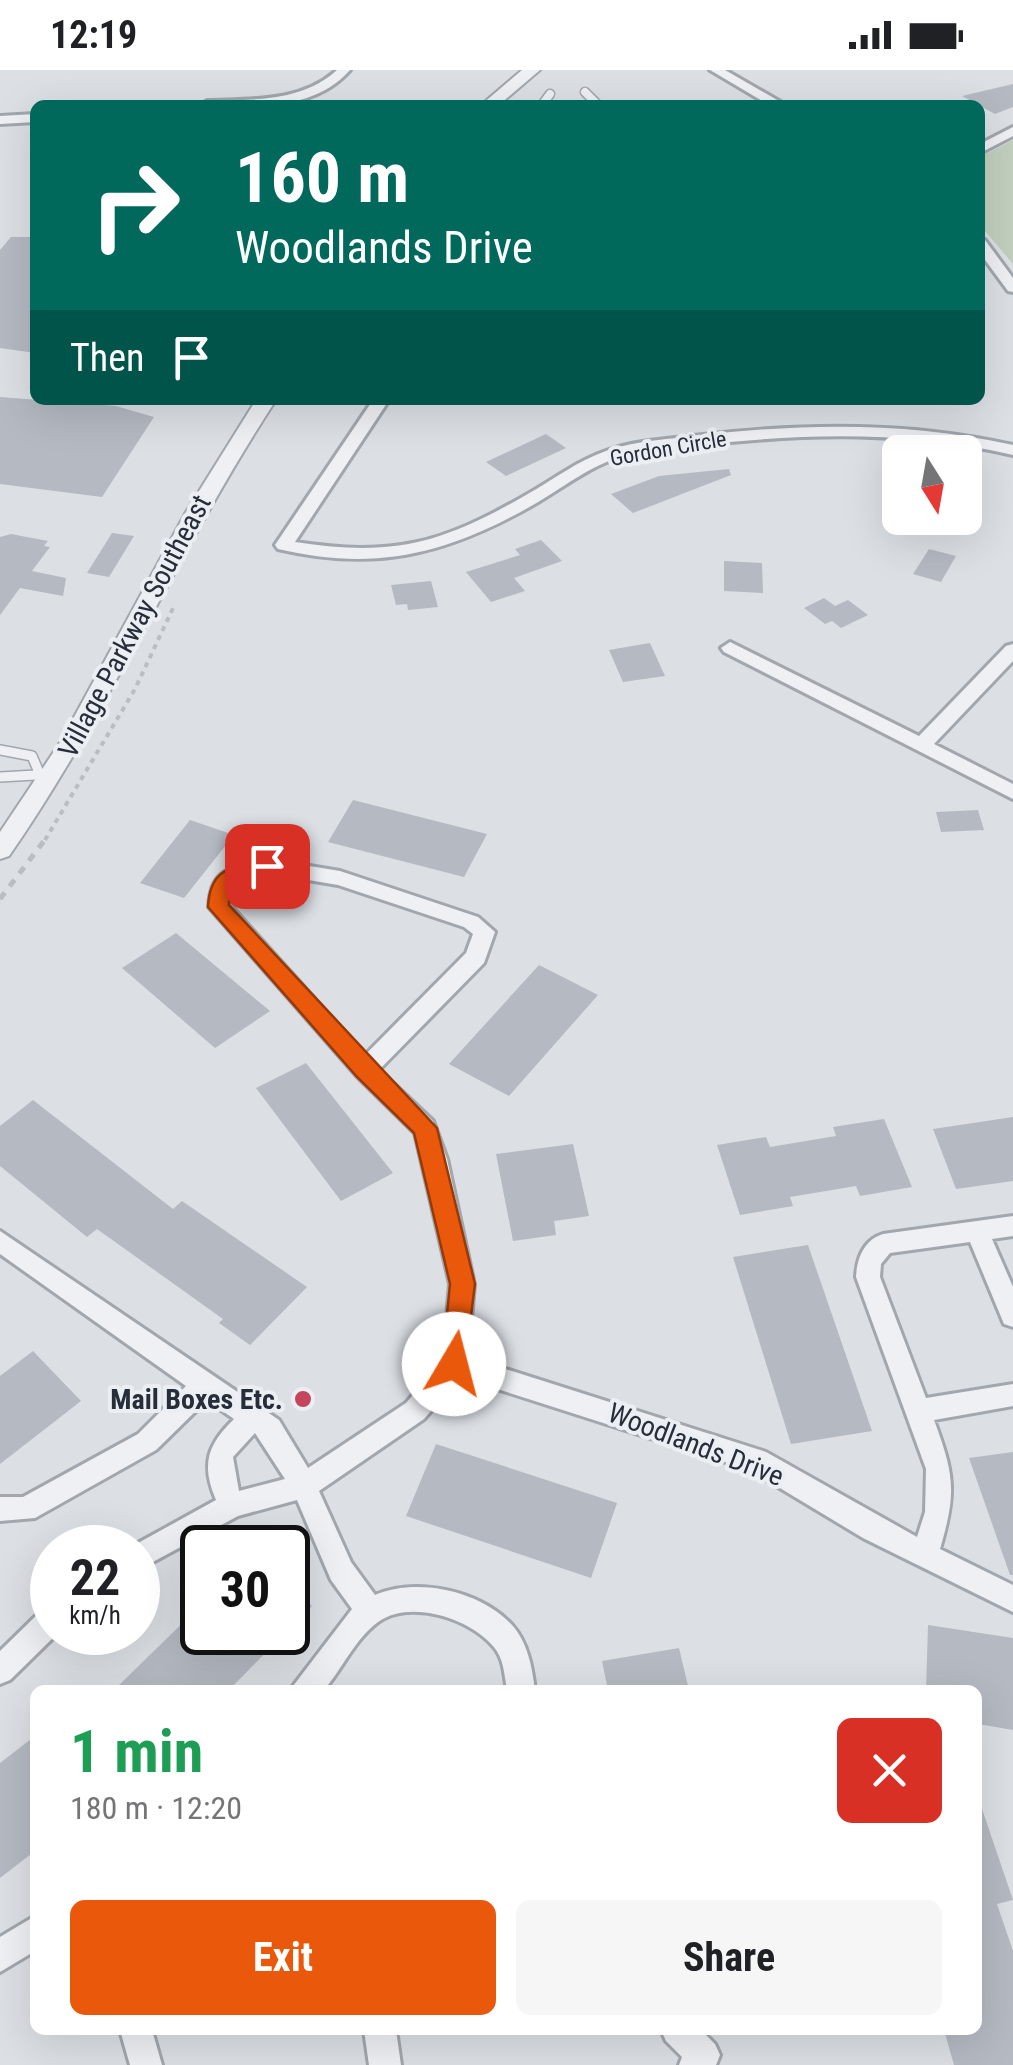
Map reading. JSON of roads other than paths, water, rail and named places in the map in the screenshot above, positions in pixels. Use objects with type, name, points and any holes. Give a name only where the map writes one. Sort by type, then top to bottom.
[{"type":"street","points":[[259,100],[300,96],[330,84],[344,70]]},
{"type":"street","points":[[499,100],[532,70]]},
{"type":"street","points":[[716,70],[770,100]]},
{"type":"street","points":[[0,120],[30,118]]},
{"type":"street","points":[[985,146],[1013,132]]},
{"type":"street","points":[[985,250],[1013,288]]},
{"type":"street","name":"Village Parkway Southeast","points":[[0,850],[45,772],[102,693],[187,523],[263,405]]},
{"type":"street","name":"Gordon Circle","points":[[378,405],[284,545],[358,556],[393,556],[481,527],[618,452],[776,430],[835,428],[931,434],[1013,450]]},
{"type":"street","points":[[730,648],[1013,792]]},
{"type":"street","points":[[920,745],[1013,650]]},
{"type":"street","points":[[160,1545],[232,1505],[304,1486],[415,1411],[454,1364],[462,1284],[436,1159],[425,1128],[365,1070],[219,907],[220,886],[229,877],[267,866],[287,866],[471,922],[484,932],[476,957],[365,1070]]},
{"type":"street","points":[[925,1554],[938,1512],[939,1469],[868,1277],[869,1261],[883,1244],[1013,1226]]},
{"type":"street","points":[[976,1231],[1013,1316]]},
{"type":"street","points":[[0,1241],[270,1428],[304,1486],[342,1571],[370,1612]]},
{"type":"street","name":"Woodlands Drive","points":[[454,1364],[757,1460],[873,1530],[1013,1599]]},
{"type":"street","points":[[0,1509],[26,1509],[147,1442],[205,1384]]},
{"type":"street","points":[[917,1411],[1013,1395]]},
{"type":"street","points":[[232,1505],[217,1475],[219,1449],[254,1418]]},
{"type":"street","points":[[308,1685],[370,1612],[418,1596],[468,1613],[505,1639],[513,1652],[521,1685]]},
{"type":"street","points":[[0,1670],[30,1641]]},
{"type":"street","points":[[0,1956],[30,1935]]},
{"type":"street","points":[[137,2035],[146,2065]]},
{"type":"street","points":[[381,2035],[384,2065]]},
{"type":"street","points":[[682,2035],[704,2055],[695,2065]]},
{"type":"lane","points":[[585,92],[593,100]]},
{"type":"lane","points":[[546,100],[550,94]]},
{"type":"lane","points":[[0,750],[32,756],[45,772],[16,781],[0,777]]},
{"type":"place","name":"Mail Boxes Etc.","points":[[303,1399]]}]
